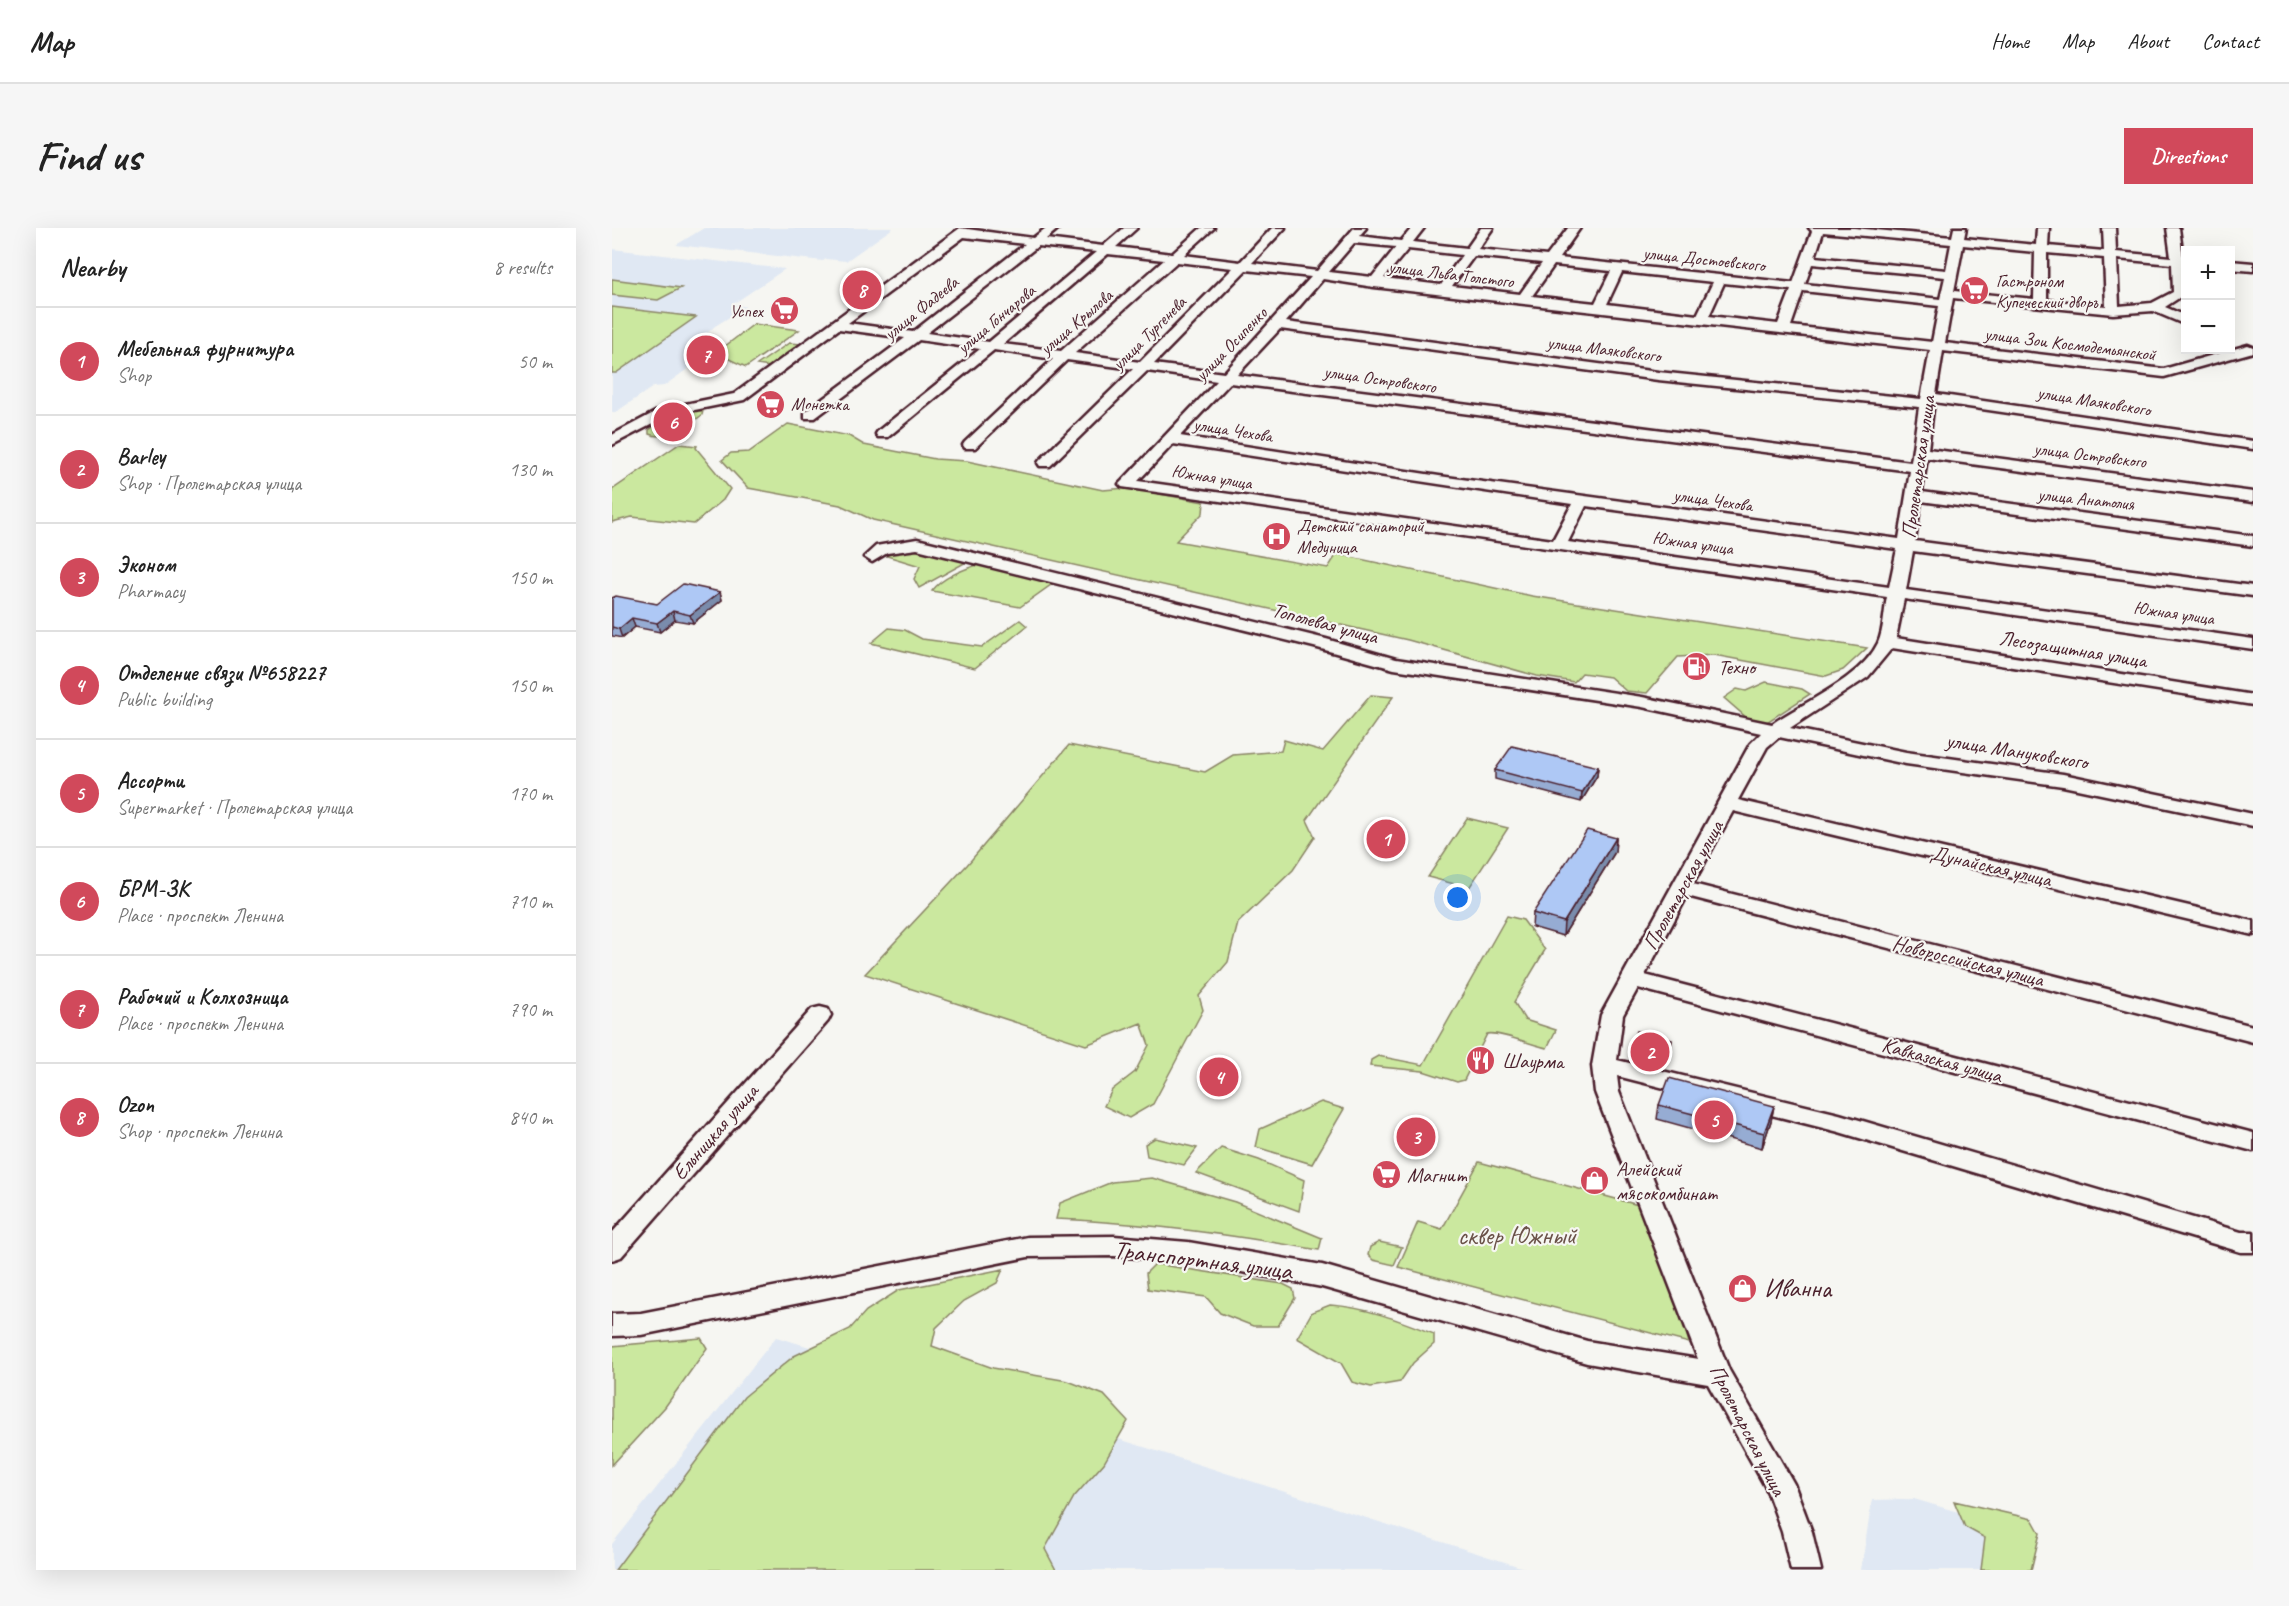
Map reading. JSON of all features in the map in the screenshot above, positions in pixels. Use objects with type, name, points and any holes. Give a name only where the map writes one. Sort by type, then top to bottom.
[{"type":"street","name":"улица Фадеева","points":[[810,415],[917,335],[1053,228]]},
{"type":"street","name":"улица Гончарова","points":[[883,434],[993,345],[1131,228]]},
{"type":"street","name":"улица Крылова","points":[[970,445],[1065,355],[1175,260],[1208,228]]},
{"type":"street","name":"улица Тургенева","points":[[1045,463],[1279,228]]},
{"type":"street","name":"улица Осипенко","points":[[1127,484],[1277,325],[1361,228]]},
{"type":"street","points":[[1374,283],[1418,228]]},
{"type":"street","points":[[1443,291],[1487,228]]},
{"type":"street","points":[[1522,300],[1574,228]]},
{"type":"street","points":[[1783,329],[1818,228],[1958,235],[2043,248],[2180,261]]},
{"type":"street","points":[[2041,304],[2039,272],[2043,248],[2043,228]]},
{"type":"street","points":[[2109,228],[2113,310]]},
{"type":"street","points":[[2155,307],[2179,294],[2180,261],[2173,228]]},
{"type":"street","name":"улица Льва Толстого","points":[[964,231],[1035,243],[1318,277],[1937,346]]},
{"type":"street","points":[[612,441],[666,412],[739,397],[964,231]]},
{"type":"street","name":"Пролетарская улица","points":[[1806,1570],[1797,1532],[1779,1484],[1717,1374],[1607,1092],[1604,1066],[1612,1015],[1759,744],[1774,729],[1866,672],[1879,657],[1887,642],[1907,544],[1928,400],[1958,235]]},
{"type":"street","name":"улица Достоевского","points":[[1351,239],[1798,288],[2113,310],[2155,307]]},
{"type":"street","points":[[1808,260],[1952,274]]},
{"type":"street","points":[[2235,265],[2253,267]]},
{"type":"street","points":[[1598,309],[1618,268]]},
{"type":"street","points":[[1701,320],[1720,279]]},
{"type":"street","points":[[2155,307],[2181,319]]},
{"type":"street","name":"улица Островского","points":[[837,325],[1529,419],[2253,496]]},
{"type":"street","name":"улица Маяковского","points":[[1277,325],[1658,376],[1928,400],[2253,445]]},
{"type":"street","name":"улица Зои Космодемьянской","points":[[2235,343],[2251,350]]},
{"type":"street","name":"улица Зои Космодемьянской","points":[[1937,346],[2164,373],[2251,350]]},
{"type":"street","name":"улица Чехова","points":[[1169,439],[1326,465],[1767,527],[2253,591]]},
{"type":"street","name":"Южная улица","points":[[1127,484],[1291,509],[1898,591],[2253,644]]},
{"type":"street","name":"улица Анатолия","points":[[1915,496],[2253,541]]},
{"type":"street","points":[[1559,544],[1582,500]]},
{"type":"street","name":"Тополевая улица","points":[[872,557],[882,549],[917,544],[1320,643],[1394,664],[1642,702],[1774,729]]},
{"type":"street","name":"Лесозащитная улица","points":[[1887,642],[2253,699]]},
{"type":"street","name":"улица Мануковского","points":[[1774,729],[1906,758],[2063,780],[2253,820]]},
{"type":"street","name":"Дунайская улица","points":[[1728,804],[2253,928]]},
{"type":"street","name":"Новороссийская улица","points":[[1682,888],[2253,1034]]},
{"type":"street","name":"Кавказская улица","points":[[1631,979],[2253,1142]]},
{"type":"street","name":"Ельницкая улица","points":[[612,1250],[820,1014]]},
{"type":"street","points":[[1604,1066],[1641,1072],[1839,1123],[2241,1242],[2253,1242]]},
{"type":"street","name":"Транспортная улица","points":[[612,1325],[641,1324],[1028,1247],[1114,1246],[1188,1252],[1322,1276],[1587,1352],[1717,1374]]},
{"type":"shaded area","points":[[704,228],[893,228],[846,261],[826,259],[823,261],[676,245]]},
{"type":"shaded area","points":[[612,249],[785,269],[733,304],[746,307],[715,326],[693,346],[715,349],[664,386],[653,387],[616,412],[612,412]]},
{"type":"shaded area","points":[[776,1337],[1103,1434],[1530,1570],[612,1570],[612,1544]]},
{"type":"shaded area","points":[[1914,1499],[2012,1528],[2006,1570],[1861,1570],[1872,1500]]},
{"type":"green space","points":[[612,279],[681,288],[658,300],[612,295]]},
{"type":"green space","points":[[612,307],[696,317],[616,373],[612,373]]},
{"type":"green space","points":[[754,324],[799,330],[746,367],[716,353]]},
{"type":"green space","points":[[789,343],[803,344],[770,367],[757,365]]},
{"type":"green space","points":[[694,410],[703,411],[702,415],[677,431],[663,436],[649,434],[649,430],[666,418]]},
{"type":"green space","points":[[788,424],[849,436],[864,445],[935,459],[967,461],[1103,490],[1126,488],[1204,502],[1203,513],[1176,541],[1328,568],[1337,554],[1532,596],[1867,648],[1843,670],[1826,676],[1714,655],[1678,657],[1647,693],[1626,691],[1610,677],[1582,673],[1574,682],[1537,676],[1408,640],[873,520],[840,505],[748,488],[722,460],[731,453],[749,452]]},
{"type":"green space","points":[[679,444],[697,446],[696,448],[730,489],[723,500],[694,524],[632,517],[612,522],[612,490]]},
{"type":"green space","points":[[900,547],[919,547],[970,560],[919,588],[914,579],[920,566],[887,556]]},
{"type":"green space","points":[[982,563],[1055,582],[1020,607],[932,591],[948,577]]},
{"type":"green space","points":[[1020,620],[1027,626],[975,668],[871,643],[889,628],[905,630],[922,639],[982,647]]},
{"type":"green space","points":[[1766,682],[1802,689],[1810,694],[1767,722],[1747,718],[1724,698],[1737,689],[1746,691]]},
{"type":"green space","points":[[1371,695],[1393,697],[1307,820],[1315,837],[1293,870],[1238,923],[1228,962],[1199,996],[1203,1010],[1153,1104],[1129,1118],[1104,1106],[1112,1090],[1135,1072],[1149,1045],[1141,1023],[1086,1045],[865,974],[967,865],[1069,745],[1205,772],[1233,755],[1281,751],[1284,740],[1323,751]]},
{"type":"green space","points":[[1467,818],[1508,828],[1469,888],[1428,877]]},
{"type":"green space","points":[[1507,916],[1523,920],[1545,950],[1514,1002],[1525,1020],[1556,1030],[1547,1048],[1507,1036],[1487,1034],[1464,1080],[1457,1082],[1423,1071],[1370,1066],[1371,1060],[1378,1056],[1423,1065]]},
{"type":"green space","points":[[1321,1102],[1344,1109],[1312,1164],[1256,1147],[1260,1129]]},
{"type":"green space","points":[[1155,1138],[1197,1148],[1184,1165],[1147,1156],[1145,1144]]},
{"type":"green space","points":[[1221,1148],[1259,1160],[1304,1180],[1299,1211],[1196,1173]]},
{"type":"green space","name":"сквер Южный","points":[[1479,1162],[1638,1205],[1675,1291],[1689,1343],[1398,1267],[1418,1222],[1442,1229]]},
{"type":"green space","points":[[1152,1178],[1235,1202],[1322,1238],[1319,1250],[1188,1230],[1056,1219],[1060,1203],[1112,1182]]},
{"type":"green space","points":[[1379,1242],[1402,1247],[1394,1265],[1373,1260],[1368,1255],[1370,1247]]},
{"type":"green space","points":[[1155,1264],[1283,1284],[1293,1289],[1295,1298],[1278,1326],[1253,1326],[1220,1313],[1206,1297],[1148,1289],[1146,1273]]},
{"type":"green space","points":[[1003,1269],[997,1283],[964,1301],[936,1328],[932,1346],[993,1368],[1068,1381],[1104,1395],[1128,1421],[1104,1463],[1074,1497],[1045,1549],[1056,1570],[615,1570],[744,1397],[794,1356],[850,1329],[866,1311],[899,1290]]},
{"type":"green space","points":[[1330,1305],[1383,1315],[1409,1324],[1434,1334],[1434,1344],[1413,1363],[1400,1382],[1371,1387],[1352,1382],[1341,1363],[1297,1338],[1312,1312]]},
{"type":"green space","points":[[701,1338],[707,1348],[665,1407],[612,1465],[612,1346]]},
{"type":"green space","points":[[1954,1501],[2032,1519],[2040,1533],[2031,1570],[1981,1570],[1985,1538],[1965,1527]]},
{"type":"building","points":[[683,584],[720,592],[690,615],[673,611],[657,623],[632,618],[619,629],[612,627],[612,598],[616,596],[657,604]]},
{"type":"building","points":[[1512,746],[1598,767],[1582,793],[1495,770]]},
{"type":"building","points":[[1587,830],[1616,838],[1564,922],[1533,913]]},
{"type":"building","points":[[1637,1031],[1672,1040],[1666,1054],[1631,1045]]},
{"type":"building","points":[[1669,1078],[1774,1106],[1764,1133],[1659,1105]]},
{"type":"place","name":"Ozon","points":[[862,290]]},
{"type":"place","name":"Гастроном Купеческий дворъ","points":[[1975,291]]},
{"type":"place","name":"Успех","points":[[784,311]]},
{"type":"place","name":"Рабочий и Колхозница","points":[[706,355]]},
{"type":"place","name":"Монетка","points":[[770,404]]},
{"type":"place","name":"БРМ-ЗК","points":[[673,422]]},
{"type":"place","name":"Детский санаторий Медуница","points":[[1276,536]]},
{"type":"place","name":"Техно","points":[[1697,667]]},
{"type":"place","name":"Мебельная фурнитура","points":[[1386,839]]},
{"type":"place","name":"Barley","points":[[1650,1052]]},
{"type":"place","name":"Шаурма","points":[[1481,1061]]},
{"type":"place","name":"Отделение связи №658227","points":[[1219,1077]]},
{"type":"place","name":"Ассорти","points":[[1714,1120]]},
{"type":"place","name":"Эконом","points":[[1416,1137]]},
{"type":"place","name":"Магнит","points":[[1386,1175]]},
{"type":"place","name":"Алейский мясокомбинат","points":[[1595,1181]]},
{"type":"place","name":"Иванна","points":[[1743,1288]]}]
